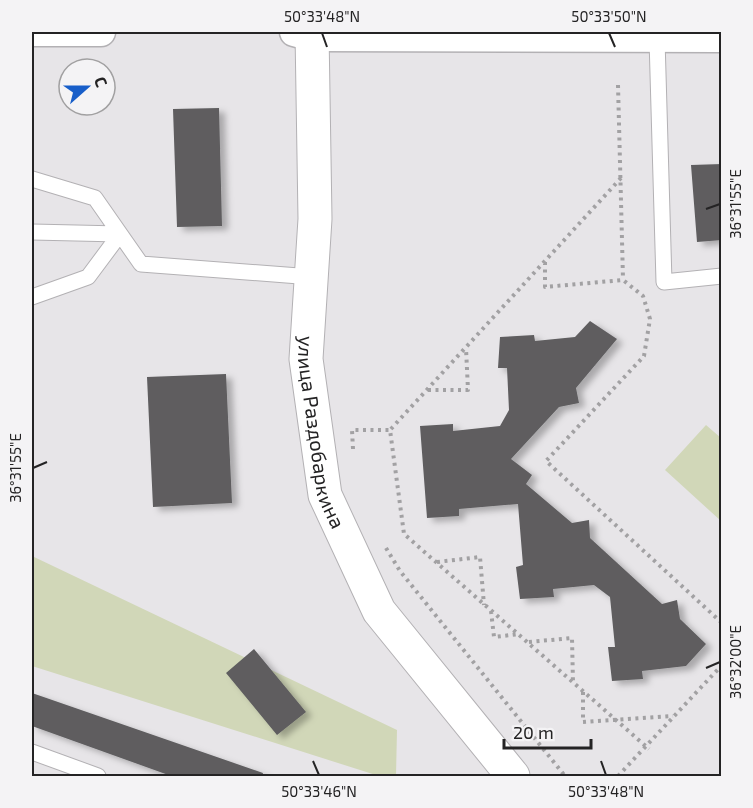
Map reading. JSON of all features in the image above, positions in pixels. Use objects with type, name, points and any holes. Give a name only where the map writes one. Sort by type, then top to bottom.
[{"type":"street","points":[[32,32],[101,32]]},
{"type":"street","points":[[306,33],[722,38]]},
{"type":"street","name":"улица Раздобаркина","points":[[306,33],[315,219],[306,359],[325,495],[379,611],[513,777]]},
{"type":"lane","points":[[657,39],[664,282],[722,276]]},
{"type":"lane","points":[[32,179],[95,198],[141,264],[312,277]]},
{"type":"lane","points":[[32,232],[120,234]]},
{"type":"lane","points":[[32,297],[88,277],[120,234]]},
{"type":"lane","points":[[32,752],[98,777]]},
{"type":"path","points":[[618,85],[623,280]]},
{"type":"path","points":[[353,450],[352,430],[390,430],[621,178]]},
{"type":"path","points":[[545,261],[545,287],[623,280],[643,296],[650,319],[644,356],[546,461],[722,623]]},
{"type":"path","points":[[427,390],[468,390],[466,348]]},
{"type":"path","points":[[390,430],[404,534],[648,748]]},
{"type":"path","points":[[382,540],[400,571],[565,777]]},
{"type":"path","points":[[436,562],[480,557],[484,605]]},
{"type":"path","points":[[491,610],[494,638],[519,634]]},
{"type":"path","points":[[528,642],[572,638],[573,683]]},
{"type":"path","points":[[618,777],[648,748],[722,665]]},
{"type":"path","points":[[583,691],[583,722],[675,716]]},
{"type":"green space","points":[[706,425],[721,438],[721,521],[665,470]]},
{"type":"green space","points":[[32,556],[397,730],[396,776],[379,776],[32,666]]},
{"type":"building","points":[[219,108],[222,226],[177,227],[173,109]]},
{"type":"building","points":[[722,164],[722,240],[697,242],[691,165]]},
{"type":"building","points":[[590,321],[617,339],[576,388],[579,403],[559,407],[511,459],[532,475],[526,484],[572,523],[589,520],[590,538],[662,604],[677,600],[680,619],[706,644],[686,666],[642,671],[643,679],[612,681],[608,647],[615,647],[610,597],[594,585],[553,589],[554,597],[520,599],[516,567],[523,565],[518,504],[459,509],[459,516],[427,518],[420,426],[453,424],[453,431],[500,426],[509,410],[507,368],[498,368],[500,337],[534,335],[535,341],[575,337]]},
{"type":"building","points":[[226,374],[232,503],[153,507],[147,377]]},
{"type":"building","points":[[254,649],[306,712],[277,735],[226,673]]},
{"type":"building","points":[[32,693],[263,773],[262,777],[174,777],[32,726]]}]
